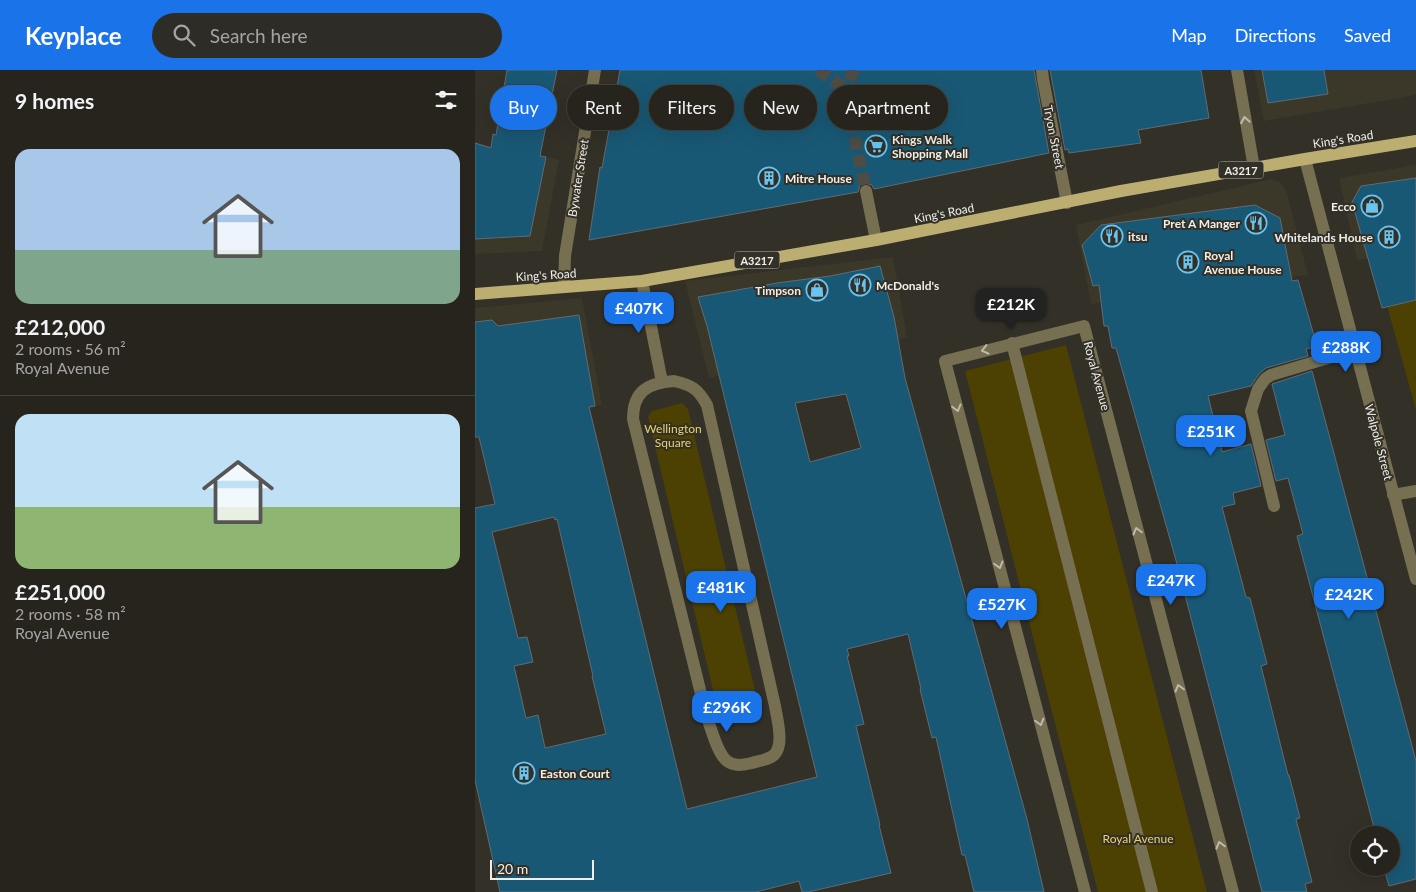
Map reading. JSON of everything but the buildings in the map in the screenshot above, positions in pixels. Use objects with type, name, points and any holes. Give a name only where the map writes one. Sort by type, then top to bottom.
[{"type":"main road","name":"King's Road","points":[[475,294],[642,281],[876,240],[1121,191],[1416,141]]},
{"type":"street","name":"Bywater Street","points":[[563,287],[565,256],[595,70]]},
{"type":"street","name":"Tryon Street","points":[[1042,70],[1067,203]]},
{"type":"street","points":[[1237,70],[1254,168]]},
{"type":"street","name":"Walpole Street","points":[[1305,159],[1416,579]]},
{"type":"street","points":[[866,191],[876,240]]},
{"type":"street","points":[[642,281],[662,382]]},
{"type":"street","name":"Royal Avenue","points":[[1085,892],[945,361],[1084,326],[1233,892]]},
{"type":"street","points":[[1013,343],[1152,892]]},
{"type":"street","points":[[1274,506],[1251,411],[1258,389],[1265,379],[1271,375],[1355,350]]},
{"type":"street","points":[[662,382],[686,383],[702,395],[707,405],[775,706],[780,738],[779,747],[770,758],[742,766],[734,766],[721,754],[707,718],[633,419],[633,407],[637,398],[644,390],[662,382]]},
{"type":"street","points":[[1393,495],[1416,491]]},
{"type":"shaded area","points":[[1254,70],[1416,70],[1416,95],[1264,121]]},
{"type":"shaded area","points":[[475,143],[559,160],[542,251],[475,254]]},
{"type":"shaded area","name":"Whitelands House","points":[[1416,165],[1416,251],[1357,260],[1339,178]]},
{"type":"shaded area","name":"Royal Avenue House","points":[[1272,179],[1280,182],[1287,193],[1308,275],[1091,304],[1076,225]]},
{"type":"shaded area","points":[[893,257],[907,337],[709,378],[685,281]]},
{"type":"shaded area","points":[[582,298],[602,405],[520,424],[475,363],[475,308]]},
{"type":"green space","points":[[1416,300],[1416,410],[1387,306]]},
{"type":"green space","name":"Royal Avenue","points":[[1066,345],[1207,892],[1098,892],[965,371]]},
{"type":"green space","name":"Wellington Square","points":[[682,403],[688,409],[759,707],[757,712],[725,720],[719,715],[648,417],[652,411]]},
{"type":"tunnel","points":[[818,70],[840,85]]},
{"type":"tunnel","points":[[855,70],[844,88],[866,191]]},
{"type":"place","name":"Kings Walk Shopping Mall","points":[[876,146]]},
{"type":"place","name":"Mitre House","points":[[769,178]]},
{"type":"place","name":"Ecco","points":[[1372,206]]},
{"type":"place","name":"Pret A Manger","points":[[1256,223]]},
{"type":"place","name":"itsu","points":[[1112,236]]},
{"type":"place","name":"Whitelands House","points":[[1389,237]]},
{"type":"place","name":"Royal Avenue House","points":[[1188,262]]},
{"type":"place","name":"McDonald's","points":[[860,285]]},
{"type":"place","name":"Timpson","points":[[817,290]]},
{"type":"place","name":"Easton Court","points":[[524,773]]}]
